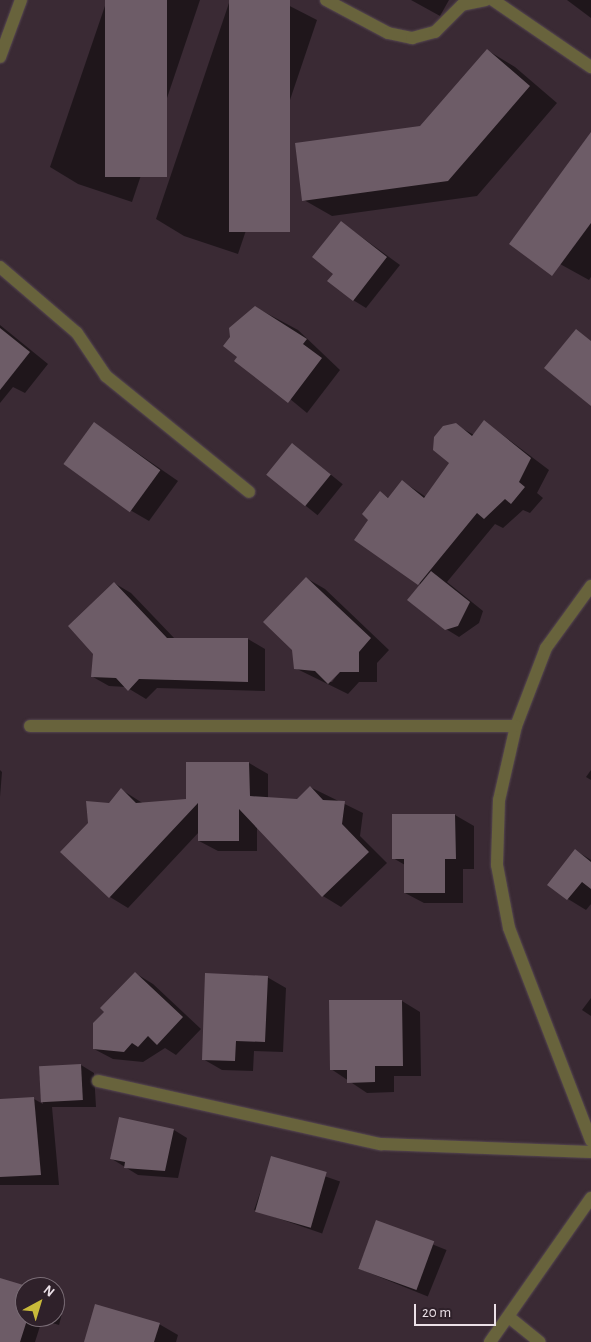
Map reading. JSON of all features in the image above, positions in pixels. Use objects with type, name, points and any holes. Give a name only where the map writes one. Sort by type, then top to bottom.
[{"type":"street","points":[[0,57],[21,0]]},
{"type":"street","points":[[326,0],[388,33],[412,38],[436,32],[462,5],[485,0]]},
{"type":"street","points":[[493,0],[591,67]]},
{"type":"street","points":[[0,267],[77,333],[106,376],[249,492]]},
{"type":"street","points":[[591,586],[546,648],[516,726],[499,800],[497,865],[509,928],[528,986],[591,1141]]},
{"type":"street","points":[[30,726],[516,726]]},
{"type":"street","points":[[98,1081],[381,1144],[591,1152]]},
{"type":"street","points":[[490,1342],[510,1318],[591,1198]]},
{"type":"street","points":[[510,1318],[540,1342]]},
{"type":"building","points":[[105,0],[167,0],[167,177],[105,177]]},
{"type":"building","points":[[229,0],[290,0],[290,232],[229,232]]},
{"type":"building","points":[[487,49],[530,86],[448,181],[302,201],[295,143],[420,126]]},
{"type":"building","points":[[591,132],[591,223],[552,276],[509,244]]},
{"type":"building","points":[[341,221],[387,257],[353,301],[327,281],[333,274],[312,257]]},
{"type":"building","points":[[255,306],[307,339],[303,344],[322,358],[288,403],[234,361],[237,357],[223,346],[230,337],[229,328]]},
{"type":"building","points":[[0,328],[30,352],[0,390]]},
{"type":"building","points":[[576,329],[591,341],[591,406],[544,368]]},
{"type":"building","points":[[484,420],[531,458],[519,482],[525,487],[511,504],[505,499],[484,519],[477,513],[418,585],[354,540],[368,520],[362,514],[380,491],[388,498],[402,480],[424,498],[449,463],[433,450],[434,437],[443,426],[456,423],[472,436]]},
{"type":"building","points":[[94,422],[160,470],[130,512],[63,464]]},
{"type":"building","points":[[292,443],[331,474],[305,506],[266,475]]},
{"type":"building","points":[[431,571],[470,602],[458,626],[445,630],[407,600]]},
{"type":"building","points":[[306,577],[371,638],[359,652],[359,672],[340,672],[328,684],[315,671],[294,669],[292,650],[263,622]]},
{"type":"building","points":[[114,582],[167,638],[248,638],[248,682],[139,679],[128,691],[116,678],[91,677],[93,654],[68,626]]},
{"type":"building","points":[[186,762],[249,762],[250,796],[297,799],[310,786],[323,800],[345,801],[342,824],[369,852],[322,897],[239,809],[239,841],[198,841],[198,803],[109,898],[60,852],[88,823],[86,801],[109,803],[121,788],[136,803],[186,799]]},
{"type":"building","points":[[392,814],[455,814],[456,859],[445,859],[445,893],[404,893],[404,859],[392,859]]},
{"type":"building","points":[[575,849],[591,862],[591,889],[582,882],[567,900],[547,885]]},
{"type":"building","points":[[135,972],[183,1017],[157,1045],[148,1036],[138,1047],[132,1043],[124,1052],[93,1049],[93,1023],[104,1012],[100,1008]]},
{"type":"building","points":[[205,973],[268,976],[265,1042],[236,1041],[235,1061],[202,1060]]},
{"type":"building","points":[[329,1000],[402,1000],[403,1066],[375,1066],[375,1082],[347,1083],[347,1070],[330,1070]]},
{"type":"building","points":[[81,1064],[83,1100],[41,1102],[39,1066]]},
{"type":"building","points":[[34,1097],[41,1175],[0,1177],[0,1099]]},
{"type":"building","points":[[119,1117],[174,1129],[165,1171],[124,1168],[125,1162],[110,1159]]},
{"type":"building","points":[[271,1156],[327,1172],[311,1228],[255,1212]]},
{"type":"building","points":[[376,1220],[434,1241],[416,1290],[358,1269]]},
{"type":"building","points":[[0,1278],[15,1282],[15,1327],[25,1327],[20,1342],[0,1342]]},
{"type":"building","points":[[95,1304],[160,1323],[154,1342],[84,1342]]}]
